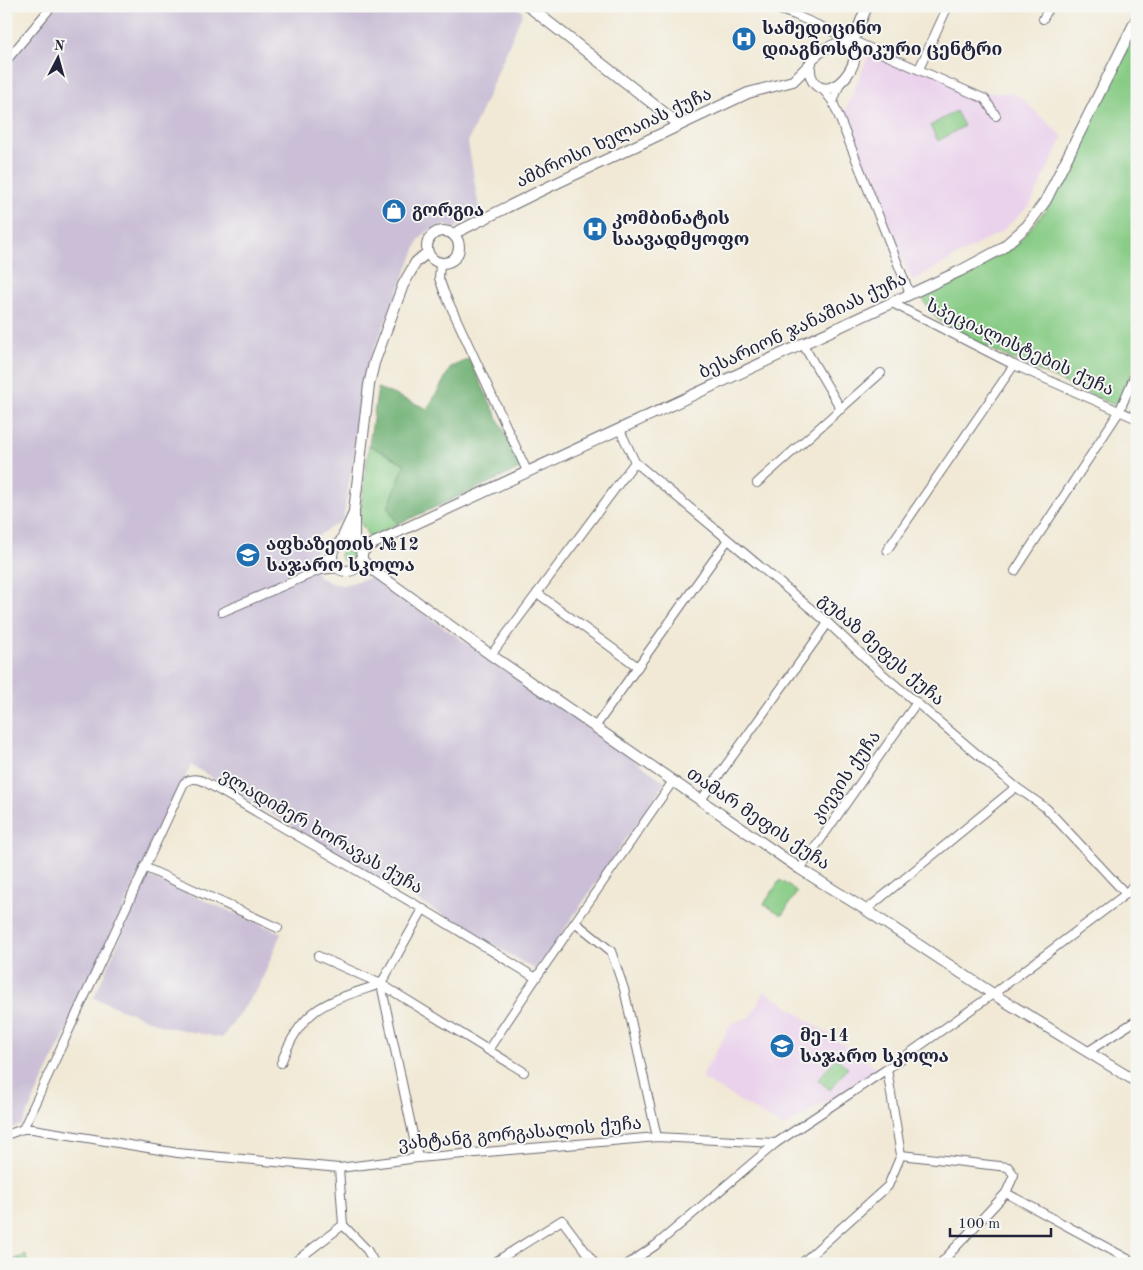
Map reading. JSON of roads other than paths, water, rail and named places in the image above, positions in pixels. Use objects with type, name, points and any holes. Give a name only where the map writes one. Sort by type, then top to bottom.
[{"type":"street","points":[[6,61],[52,6]]},
{"type":"street","points":[[528,6],[680,125]]},
{"type":"street","points":[[768,6],[795,15],[985,99],[996,116]]},
{"type":"street","points":[[795,15],[799,6]]},
{"type":"street","points":[[833,102],[840,83],[848,73],[855,56],[853,41],[868,6]]},
{"type":"street","points":[[919,69],[948,6]]},
{"type":"street","points":[[1043,19],[1050,6]]},
{"type":"street","name":"ბესარიონ ჯანაშიას ქუჩა","points":[[372,544],[527,471],[620,430],[802,343],[892,303],[960,271],[1001,249],[1027,226],[1046,200],[1137,18]]},
{"type":"street","points":[[793,80],[824,49],[839,43],[853,41]]},
{"type":"street","points":[[839,43],[850,45],[855,56]]},
{"type":"street","points":[[811,63],[810,73],[812,79],[833,102],[910,294]]},
{"type":"street","points":[[793,80],[821,88],[835,86],[840,83]]},
{"type":"street","name":"ამბროსი ხელაიას ქუჩა","points":[[453,234],[516,202],[748,93],[793,80]]},
{"type":"street","points":[[442,231],[453,234],[459,243],[458,254],[451,262],[440,264],[430,258],[426,245],[432,235],[442,231]]},
{"type":"street","points":[[361,557],[360,549],[355,543],[354,512],[369,385],[374,363],[403,285],[416,262],[427,253]]},
{"type":"street","points":[[440,264],[439,278],[444,292],[527,471]]},
{"type":"street","name":"სპეციალისტების ქუჩა","points":[[892,303],[1014,365],[1137,419]]},
{"type":"street","points":[[802,343],[841,409]]},
{"type":"street","points":[[887,550],[1014,365]]},
{"type":"street","points":[[1014,571],[1119,412],[1137,370]]},
{"type":"street","points":[[757,483],[881,373]]},
{"type":"street","name":"გუბაზ მეფეს ქუჩა","points":[[620,430],[634,462],[828,623],[878,670],[1016,787],[1046,808],[1126,894]]},
{"type":"street","points":[[492,656],[634,462]]},
{"type":"street","points":[[320,570],[340,543],[354,512]]},
{"type":"street","points":[[340,543],[347,541],[372,544]]},
{"type":"street","points":[[595,727],[728,541]]},
{"type":"street","points":[[351,570],[358,566],[361,557],[372,544]]},
{"type":"street","points":[[332,552],[333,562],[340,568]]},
{"type":"street","name":"თამარ მეფის ქუჩა","points":[[361,557],[370,568],[492,656],[800,869],[994,994],[1137,1082]]},
{"type":"street","points":[[222,612],[320,570],[370,568]]},
{"type":"street","points":[[537,593],[638,667]]},
{"type":"street","points":[[701,800],[828,623]]},
{"type":"street","name":"კიევის ქუჩა","points":[[800,869],[917,702]]},
{"type":"street","name":"ვლადიმერ ხორავას ქუჩა","points":[[23,1130],[184,782],[196,779],[205,782],[423,909],[536,978]]},
{"type":"street","points":[[488,1050],[673,781]]},
{"type":"street","points":[[866,910],[1016,787]]},
{"type":"street","points":[[144,867],[278,928]]},
{"type":"street","points":[[628,1264],[656,1244],[776,1143],[887,1069],[994,994],[1126,894],[1137,880]]},
{"type":"street","points":[[418,1158],[381,984],[423,909]]},
{"type":"street","points":[[576,923],[611,951],[625,996],[657,1137]]},
{"type":"street","points":[[318,956],[381,984],[524,1072]]},
{"type":"street","points":[[281,1063],[288,1044],[297,1028],[309,1015],[332,1000],[381,984]]},
{"type":"street","points":[[1087,1052],[1137,1020]]},
{"type":"street","points":[[802,1264],[888,1186],[901,1155],[887,1069]]},
{"type":"street","name":"ვახტანგ გორგასალის ქუჩა","points":[[6,1135],[33,1129],[178,1153],[340,1168],[418,1158],[657,1137],[776,1143]]},
{"type":"street","points":[[901,1155],[1008,1167],[1014,1175],[1006,1193],[940,1264]]},
{"type":"street","points":[[340,1168],[343,1225],[367,1250],[375,1264]]},
{"type":"street","points":[[1006,1193],[1136,1264]]},
{"type":"street","points":[[492,1264],[562,1220],[595,1264]]},
{"type":"street","points":[[292,1264],[343,1225]]},
{"type":"place","name":"სამედიცინო დიაგნოსტიკური ცენტრი","points":[[744,39]]},
{"type":"place","name":"გორგია","points":[[394,211]]},
{"type":"place","name":"კომბინატის საავადმყოფო","points":[[595,229]]},
{"type":"place","name":"აფხაზეთის №12 საჯარო სკოლა","points":[[248,555]]},
{"type":"place","name":"მე-14 საჯარო სკოლა","points":[[782,1046]]}]
